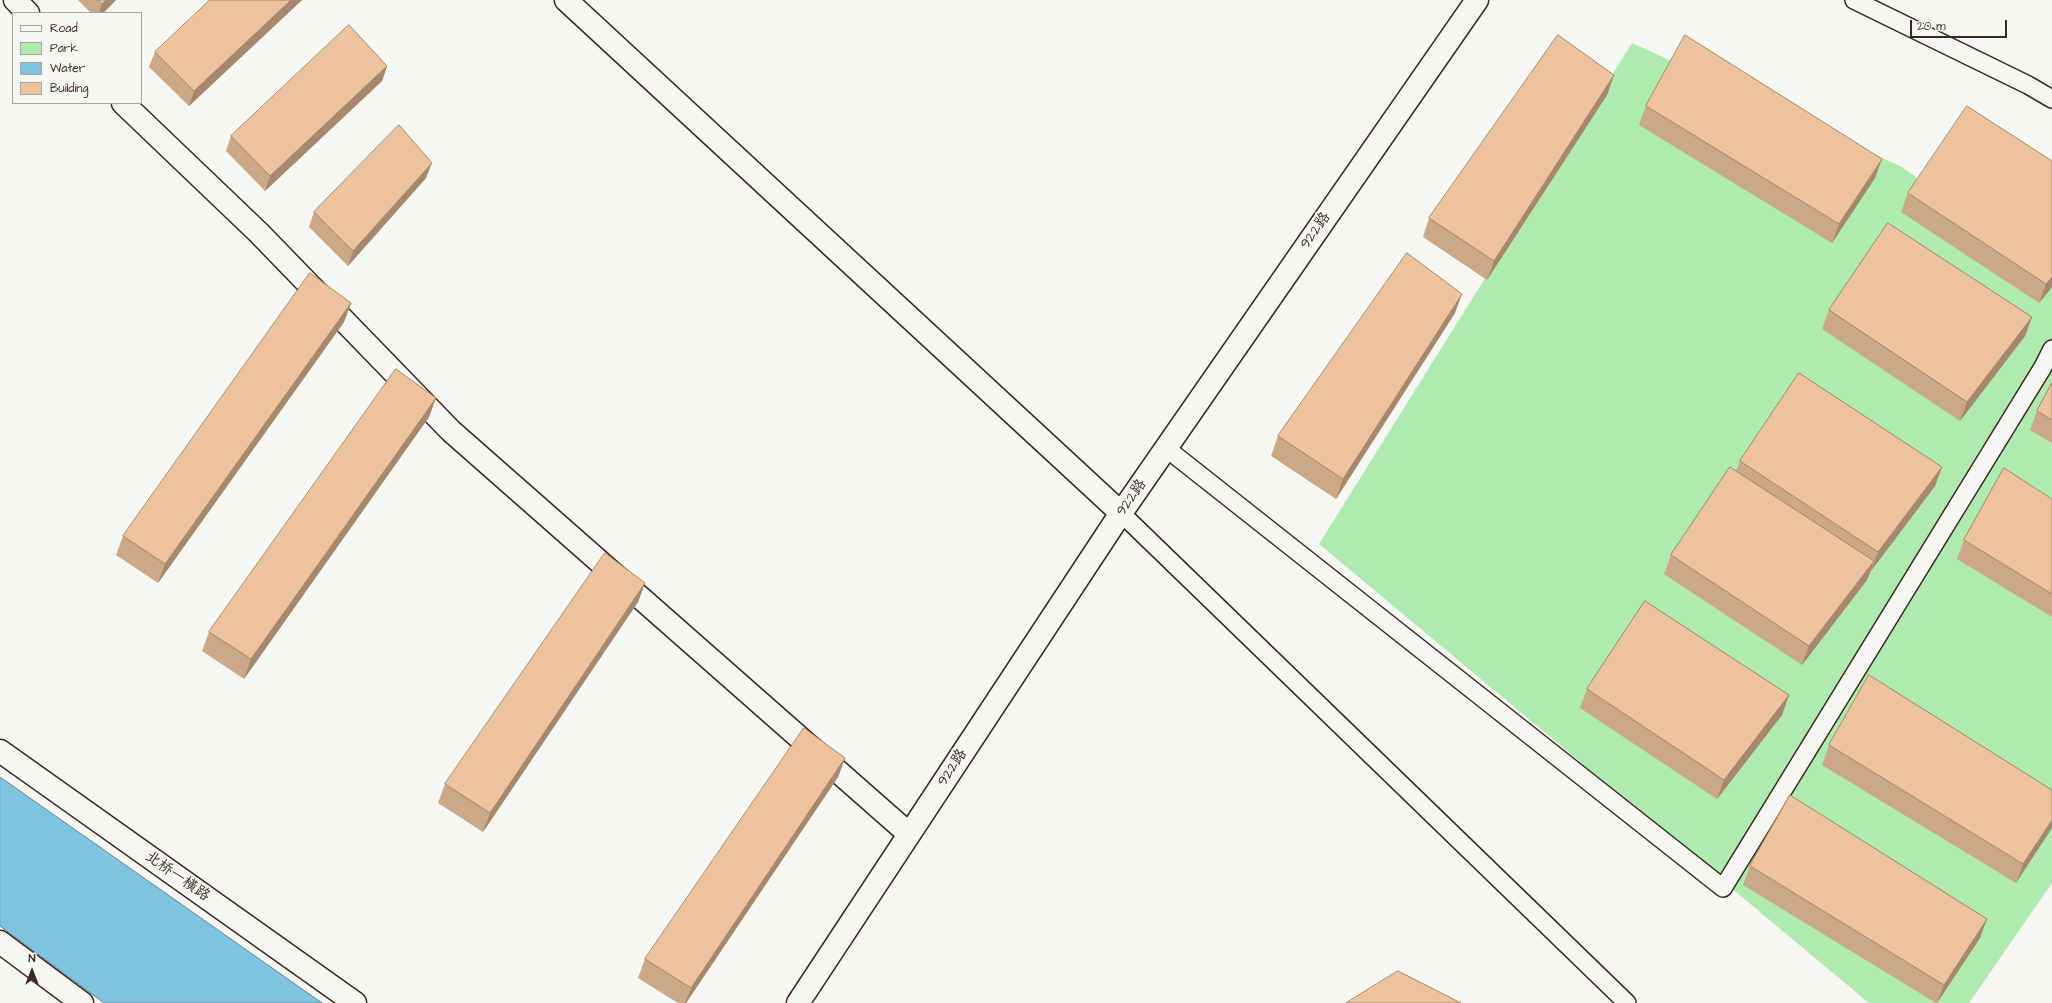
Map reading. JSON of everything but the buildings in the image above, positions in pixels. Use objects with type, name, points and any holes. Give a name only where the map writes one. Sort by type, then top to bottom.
[{"type":"street","points":[[15,0],[27,12]]},
{"type":"street","points":[[566,0],[1121,513]]},
{"type":"street","name":"922路","points":[[798,1003],[1121,513],[1477,0]]},
{"type":"street","points":[[123,104],[259,233],[451,431],[909,834]]},
{"type":"street","name":"北桥一横路","points":[[0,751],[355,1003]]},
{"type":"street","points":[[0,942],[82,1003]]},
{"type":"lane","points":[[1854,0],[2028,85],[2052,99]]},
{"type":"lane","points":[[1171,452],[1723,888],[2044,368],[2052,349]]},
{"type":"lane","points":[[1121,513],[1627,1003]]},
{"type":"green space","points":[[1632,43],[1902,167],[2052,276],[2052,883],[1969,1003],[1869,1003],[1319,544]]},
{"type":"water","points":[[0,777],[322,1003],[104,1003],[0,926]]}]
